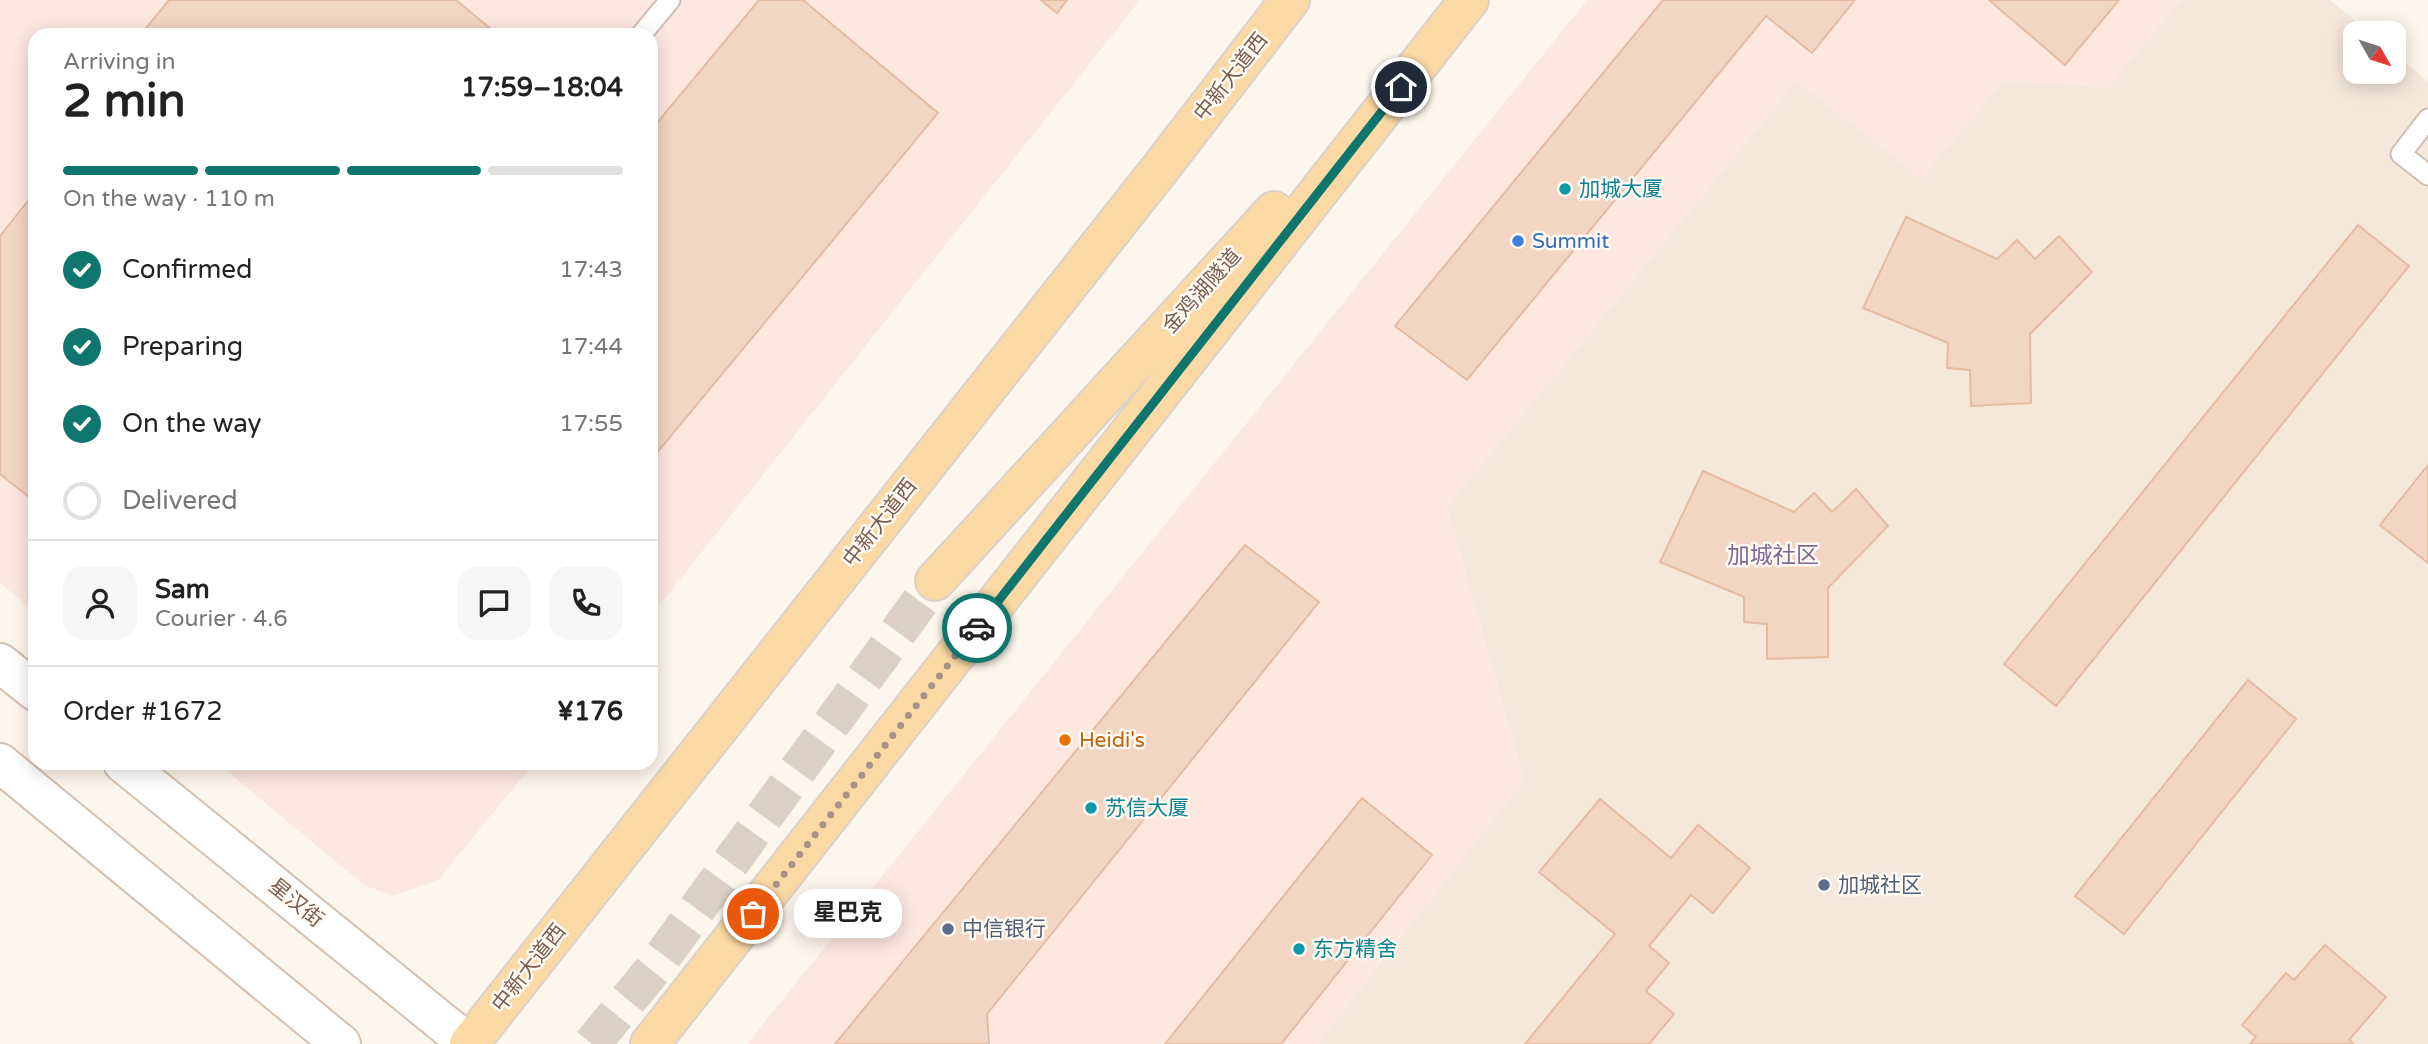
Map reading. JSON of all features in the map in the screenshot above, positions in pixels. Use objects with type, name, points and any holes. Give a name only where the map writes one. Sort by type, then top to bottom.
[{"type":"main road","name":"中新大道西","points":[[469,1044],[1163,165],[1290,0]]},
{"type":"main road","name":"金鸡湖隧道","points":[[936,581],[1469,0]]},
{"type":"main road","points":[[650,1044],[1469,0]]},
{"type":"main road","points":[[0,763],[341,1044]]},
{"type":"main road","name":"星汉街","points":[[132,770],[469,1044]]},
{"type":"lane","points":[[647,28],[670,0]]},
{"type":"lane","points":[[2428,119],[2401,154],[2428,175]]},
{"type":"shaded area","points":[[0,0],[1140,0],[658,607],[658,28],[28,28],[28,606],[0,583]]},
{"type":"shaded area","points":[[1587,0],[2181,0],[2108,87],[2004,81],[1921,178],[1796,81],[1447,507],[1524,780],[1317,1044],[747,1044]]},
{"type":"shaded area","points":[[2181,0],[2330,0],[2355,21],[2343,21],[2343,84],[2406,84],[2406,63],[2428,81],[2428,1044],[1317,1044],[1524,780],[1447,507],[1797,80],[1921,178],[2004,81],[2108,87]]},
{"type":"shaded area","points":[[225,770],[528,770],[438,880],[393,896],[364,885]]},
{"type":"building","points":[[169,0],[456,0],[490,28],[146,28]]},
{"type":"building","points":[[759,0],[803,0],[938,113],[658,452],[658,122]]},
{"type":"building","points":[[1041,0],[1067,0],[1057,13]]},
{"type":"building","name":"加城大厦","points":[[1663,0],[1855,0],[1812,53],[1766,16],[1467,380],[1395,326]]},
{"type":"building","points":[[1989,0],[2119,0],[2065,65]]},
{"type":"building","points":[[28,201],[28,496],[0,474],[0,236]]},
{"type":"building","points":[[1906,217],[1997,259],[2017,240],[2035,259],[2059,236],[2092,272],[2030,334],[2031,403],[1971,406],[1970,370],[1947,368],[1948,343],[1863,308]]},
{"type":"building","points":[[2358,225],[2409,266],[2056,706],[2004,664]]},
{"type":"building","points":[[2428,465],[2428,563],[2380,525]]},
{"type":"building","points":[[1703,471],[1794,512],[1814,493],[1832,512],[1856,489],[1888,526],[1828,588],[1828,657],[1767,659],[1767,624],[1744,622],[1744,597],[1660,562]]},
{"type":"building","name":"苏信大厦","points":[[1245,545],[1319,602],[987,1014],[989,1044],[835,1044]]},
{"type":"building","points":[[2248,680],[2296,719],[2124,934],[2075,896]]},
{"type":"building","name":"东方精舍","points":[[1362,798],[1432,855],[1281,1044],[1165,1044]]},
{"type":"building","points":[[1600,799],[1671,858],[1698,825],[1750,868],[1713,913],[1691,895],[1649,946],[1669,963],[1646,991],[1674,1014],[1649,1044],[1525,1044],[1615,934],[1539,872]]},
{"type":"building","points":[[2325,945],[2386,997],[2349,1040],[2354,1044],[2250,1044],[2256,1037],[2242,1025],[2286,973],[2294,980]]},
{"type":"tunnel","points":[[592,1044],[655,967],[935,581]]},
{"type":"way so far","points":[[753,914],[977,628]]},
{"type":"place","name":"加城大厦","points":[[1565,189]]},
{"type":"place","name":"Summit","points":[[1518,241]]},
{"type":"place","name":"Heidi's","points":[[1065,740]]},
{"type":"place","name":"苏信大厦","points":[[1091,808]]},
{"type":"place","name":"加城社区","points":[[1824,885]]},
{"type":"place","name":"星巴克","points":[[753,914]]},
{"type":"place","name":"中信银行","points":[[948,929]]},
{"type":"place","name":"东方精舍","points":[[1299,949]]},
{"type":"district","name":"加城社区","points":[[1773,556]]},
{"type":"route","points":[[977,628],[1401,87]]}]
